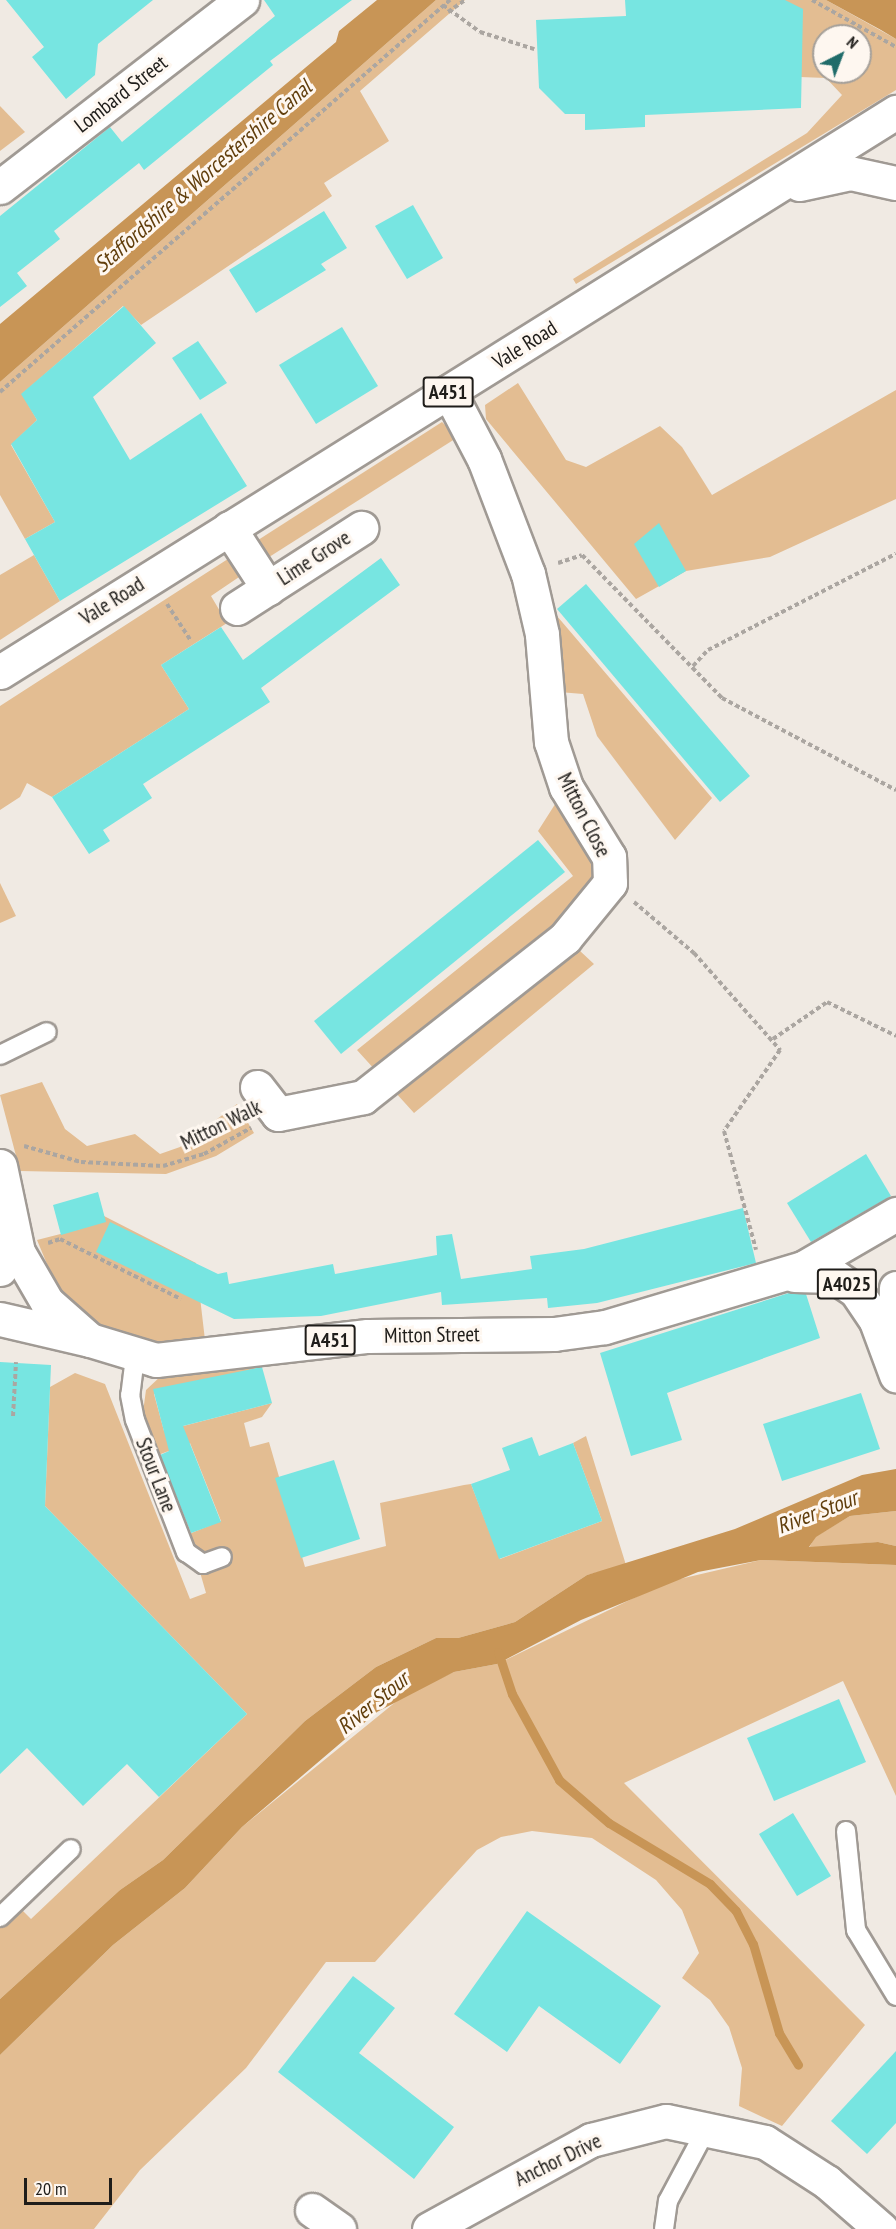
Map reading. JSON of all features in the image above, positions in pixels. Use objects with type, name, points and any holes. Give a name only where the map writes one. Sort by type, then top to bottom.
[{"type":"main road","name":"Lombard Street","points":[[0,187],[242,0]]},
{"type":"main road","name":"Vale Road","points":[[0,672],[772,192],[896,112]]},
{"type":"main road","points":[[772,192],[850,173],[896,183]]},
{"type":"main road","name":"Mitton Close","points":[[278,1114],[363,1097],[565,938],[610,883],[609,858],[566,787],[551,742],[542,634],[528,574],[488,468],[449,392]]},
{"type":"main road","name":"Lime Grove","points":[[229,528],[268,588]]},
{"type":"main road","name":"Lime Grove","points":[[237,608],[361,528]]},
{"type":"main road","points":[[257,1087],[278,1114]]},
{"type":"main road","name":"Mitton Street","points":[[6,1154],[8,1255],[47,1302],[90,1340]]},
{"type":"main road","name":"A451","points":[[768,1280],[822,1260],[896,1214]]},
{"type":"main road","name":"A4025","points":[[768,1280],[821,1273],[847,1284],[876,1321],[896,1375]]},
{"type":"main road","name":"Mitton Street","points":[[0,1320],[90,1340],[135,1357],[173,1360],[419,1333],[576,1333],[768,1280]]},
{"type":"main road","points":[[896,1288],[896,1361]]},
{"type":"main road","name":"Anchor Drive","points":[[429,2229],[591,2140],[666,2121],[708,2126],[765,2142],[797,2160],[881,2229]]},
{"type":"main road","points":[[312,2210],[339,2229]]},
{"type":"lane","points":[[0,1055],[47,1032]]},
{"type":"lane","name":"Stour Lane","points":[[135,1357],[130,1395],[135,1420],[186,1552],[203,1564],[222,1557]]},
{"type":"lane","points":[[846,1831],[856,1930],[896,1996]]},
{"type":"lane","points":[[0,1917],[71,1849]]},
{"type":"lane","points":[[664,2229],[668,2201],[708,2126]]},
{"type":"path","points":[[0,392],[450,0]]},
{"type":"path","points":[[448,12],[465,0]]},
{"type":"path","points":[[812,0],[896,47]]},
{"type":"path","points":[[443,5],[448,12],[480,32],[534,49]]},
{"type":"path","points":[[693,666],[708,650],[896,554]]},
{"type":"path","points":[[528,574],[582,555],[722,698],[896,790]]},
{"type":"path","points":[[150,578],[191,641]]},
{"type":"path","points":[[610,883],[694,953],[773,1039],[777,1058],[724,1131],[768,1280]]},
{"type":"path","points":[[773,1039],[827,1002],[896,1036]]},
{"type":"path","name":"Mitton Walk","points":[[6,1154],[81,1162],[163,1166],[204,1154],[278,1114]]},
{"type":"path","points":[[60,1239],[180,1299]]},
{"type":"path","points":[[13,1416],[16,1362]]},
{"type":"shaded area","points":[[436,0],[465,0],[360,91],[389,141],[324,183],[332,196],[141,325],[123,306],[22,394],[37,420],[11,445],[55,522],[25,539],[0,495],[0,382]]},
{"type":"shaded area","points":[[784,0],[826,0],[869,24],[812,24],[812,77],[800,77]]},
{"type":"shaded area","points":[[872,26],[896,39],[896,90],[576,284],[573,279],[807,133],[842,95],[832,84],[872,84]]},
{"type":"shaded area","points":[[0,106],[25,132],[0,151]]},
{"type":"shaded area","points":[[518,383],[566,460],[586,467],[660,426],[682,447],[712,495],[896,390],[896,499],[770,557],[686,571],[636,599],[486,419],[485,405]]},
{"type":"shaded area","points":[[442,422],[458,437],[266,559],[255,542]]},
{"type":"shaded area","points":[[34,555],[60,601],[0,640],[0,575]]},
{"type":"shaded area","points":[[231,557],[242,575],[211,596],[227,623],[161,665],[189,709],[52,797],[27,783],[20,797],[0,810],[0,706]]},
{"type":"shaded area","points":[[551,609],[712,798],[675,840],[597,736],[583,694],[547,691]]},
{"type":"shaded area","points":[[566,787],[609,857],[565,937],[594,964],[414,1113],[357,1050],[573,876],[538,831]]},
{"type":"shaded area","points":[[0,883],[16,916],[0,923]]},
{"type":"shaded area","points":[[42,1082],[65,1129],[87,1146],[135,1134],[160,1154],[180,1147],[237,1104],[254,1133],[216,1156],[166,1174],[20,1171],[0,1095]]},
{"type":"shaded area","points":[[104,1216],[196,1263],[205,1340],[158,1343],[129,1339],[93,1323],[59,1293],[37,1240],[80,1229]]},
{"type":"shaded area","points":[[257,1362],[262,1367],[154,1394],[164,1431],[272,1403],[262,1417],[244,1423],[250,1447],[269,1442],[305,1567],[386,1546],[380,1503],[464,1485],[471,1484],[500,1559],[602,1521],[573,1443],[586,1436],[626,1565],[587,1575],[515,1622],[458,1638],[436,1638],[376,1667],[305,1721],[163,1860],[120,1890],[0,1999],[0,1917],[14,1902],[31,1919],[247,1714],[45,1506],[50,1387],[75,1373],[105,1384],[190,1599],[206,1593],[189,1534],[221,1521],[190,1443],[158,1455],[143,1412],[146,1390],[162,1375]]},
{"type":"shaded area","points":[[896,1511],[896,1546],[878,1542],[809,1548],[815,1537],[850,1516]]},
{"type":"shaded area","points":[[761,1560],[896,1565],[896,1796],[843,1681],[624,1783],[865,2025],[782,2126],[739,2106],[742,2068],[729,2027],[710,2000],[682,1978],[699,1953],[682,1910],[656,1880],[592,1838],[532,1831],[501,1837],[477,1850],[375,1962],[326,1962],[246,2068],[140,2170],[94,2229],[0,2229],[0,2055],[113,1945],[185,1888],[242,1827],[403,1696],[454,1672],[497,1664],[667,1582]]},
{"type":"water","name":"Staffordshire & Worcestershire Canal","points":[[377,0],[436,0],[0,382],[0,324],[336,42],[339,31]]},
{"type":"water","points":[[826,0],[896,0],[896,39]]},
{"type":"water","name":"River Stour","points":[[896,1469],[896,1511],[850,1516],[816,1537],[809,1547],[878,1542],[896,1546],[896,1565],[761,1560],[698,1572],[581,1620],[497,1664],[454,1672],[377,1712],[242,1827],[185,1888],[113,1945],[0,2055],[0,1999],[120,1890],[163,1860],[305,1721],[376,1667],[436,1638],[458,1638],[515,1622],[587,1575],[735,1529],[862,1475]]},
{"type":"building","points":[[6,0],[153,0],[98,44],[95,75],[66,99],[32,57],[44,47]]},
{"type":"building","points":[[264,0],[352,0],[270,61],[273,65],[144,170],[139,163],[54,231],[60,239],[17,273],[27,286],[0,307],[0,216],[110,127],[122,142],[275,16]]},
{"type":"building","points":[[625,0],[785,0],[803,9],[801,108],[645,115],[645,127],[585,130],[585,114],[565,114],[539,88],[536,20],[626,16]]},
{"type":"building","points":[[413,205],[443,258],[407,279],[375,226]]},
{"type":"building","points":[[324,211],[347,248],[321,264],[326,270],[256,313],[229,270]]},
{"type":"building","points":[[124,306],[156,343],[93,397],[130,460],[201,413],[247,486],[60,601],[25,539],[55,522],[11,444],[37,420],[21,394]]},
{"type":"building","points":[[342,327],[378,386],[316,424],[279,365]]},
{"type":"building","points":[[198,341],[227,383],[200,400],[172,358]]},
{"type":"building","points":[[659,523],[686,571],[659,587],[634,544]]},
{"type":"building","points":[[381,558],[400,585],[261,688],[270,702],[143,784],[152,798],[103,830],[110,841],[89,854],[52,797],[189,709],[161,665],[221,627],[243,660]]},
{"type":"building","points":[[586,584],[750,776],[720,802],[557,609]]},
{"type":"building","points":[[538,840],[565,872],[341,1054],[314,1021]]},
{"type":"building","points":[[866,1154],[891,1196],[811,1242],[787,1203]]},
{"type":"building","points":[[98,1192],[106,1222],[61,1235],[53,1205]]},
{"type":"building","points":[[743,1208],[756,1263],[597,1303],[548,1308],[547,1298],[442,1305],[441,1292],[321,1316],[234,1319],[96,1252],[110,1222],[218,1274],[227,1272],[229,1284],[333,1264],[335,1274],[437,1255],[436,1236],[452,1234],[461,1279],[532,1269],[530,1256],[584,1249]]},
{"type":"building","points":[[789,1293],[806,1294],[820,1338],[667,1393],[682,1440],[631,1456],[600,1353]]},
{"type":"building","points":[[0,1362],[51,1365],[45,1506],[247,1714],[159,1797],[127,1764],[83,1806],[27,1748],[0,1774]]},
{"type":"building","points":[[262,1367],[272,1403],[183,1426],[221,1522],[191,1533],[160,1455],[169,1451],[153,1389]]},
{"type":"building","points":[[861,1393],[880,1449],[782,1481],[763,1424]]},
{"type":"building","points":[[532,1437],[539,1456],[573,1443],[602,1521],[499,1559],[471,1484],[510,1470],[502,1448]]},
{"type":"building","points":[[334,1460],[360,1539],[301,1558],[275,1478]]},
{"type":"building","points":[[839,1699],[866,1762],[774,1801],[747,1738]]},
{"type":"building","points":[[793,1813],[831,1876],[797,1896],[759,1834]]},
{"type":"building","points":[[527,1911],[661,2006],[620,2064],[539,2006],[507,2052],[454,2014]]},
{"type":"building","points":[[353,1976],[395,2008],[359,2053],[454,2127],[414,2179],[278,2072]]},
{"type":"building","points":[[896,2051],[896,2123],[867,2154],[831,2121]]},
{"type":"waterway","points":[[498,1652],[512,1694],[559,1780],[609,1823],[710,1884],[736,1911],[753,1944],[779,2033],[798,2065]]}]
